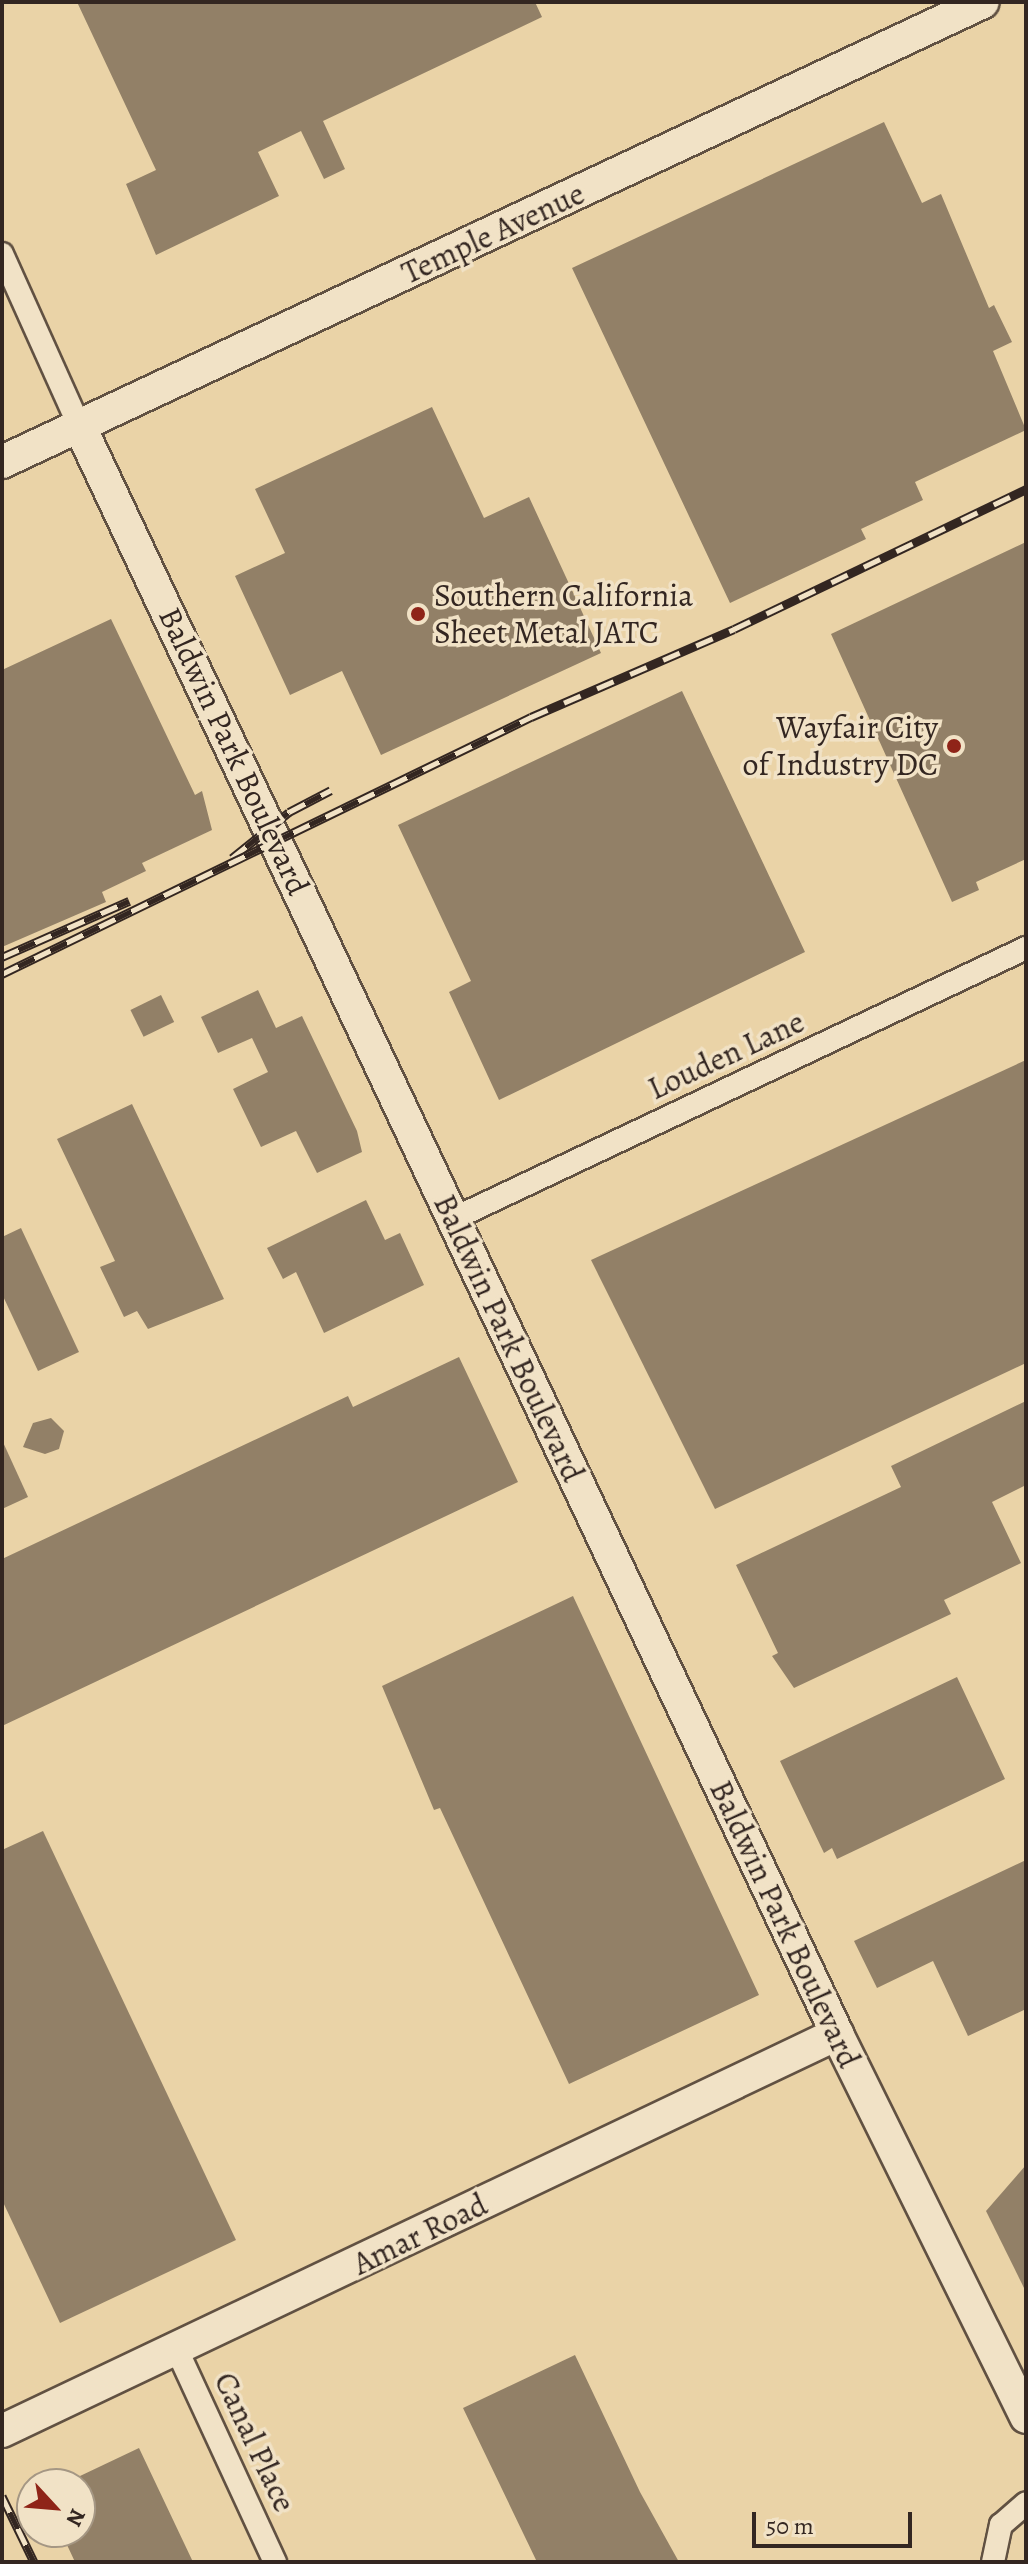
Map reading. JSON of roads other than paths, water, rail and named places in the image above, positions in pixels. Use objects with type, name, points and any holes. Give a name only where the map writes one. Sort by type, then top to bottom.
[{"type":"main road","name":"Temple Avenue","points":[[2,462],[983,2]]},
{"type":"main road","name":"Baldwin Park Boulevard","points":[[79,425],[837,2034],[1026,2417]]},
{"type":"main road","name":"Amar Road","points":[[2,2431],[837,2034]]},
{"type":"street","name":"Baldwin Park Boulevard","points":[[2,254],[79,425]]},
{"type":"street","name":"Louden Lane","points":[[453,1219],[1026,948]]},
{"type":"street","name":"Canal Place","points":[[177,2350],[275,2562]]},
{"type":"street","points":[[993,2562],[1001,2525],[1026,2503]]},
{"type":"railway","points":[[2,974],[531,717],[734,629],[1026,489]]},
{"type":"railway","points":[[232,858],[289,812],[331,790]]},
{"type":"railway","points":[[2,957],[129,901]]},
{"type":"railway","points":[[2,2496],[34,2562]]},
{"type":"place","name":"Southern California Sheet Metal JATC","points":[[418,614]]},
{"type":"place","name":"Wayfair City of Industry DC","points":[[954,746]]}]
